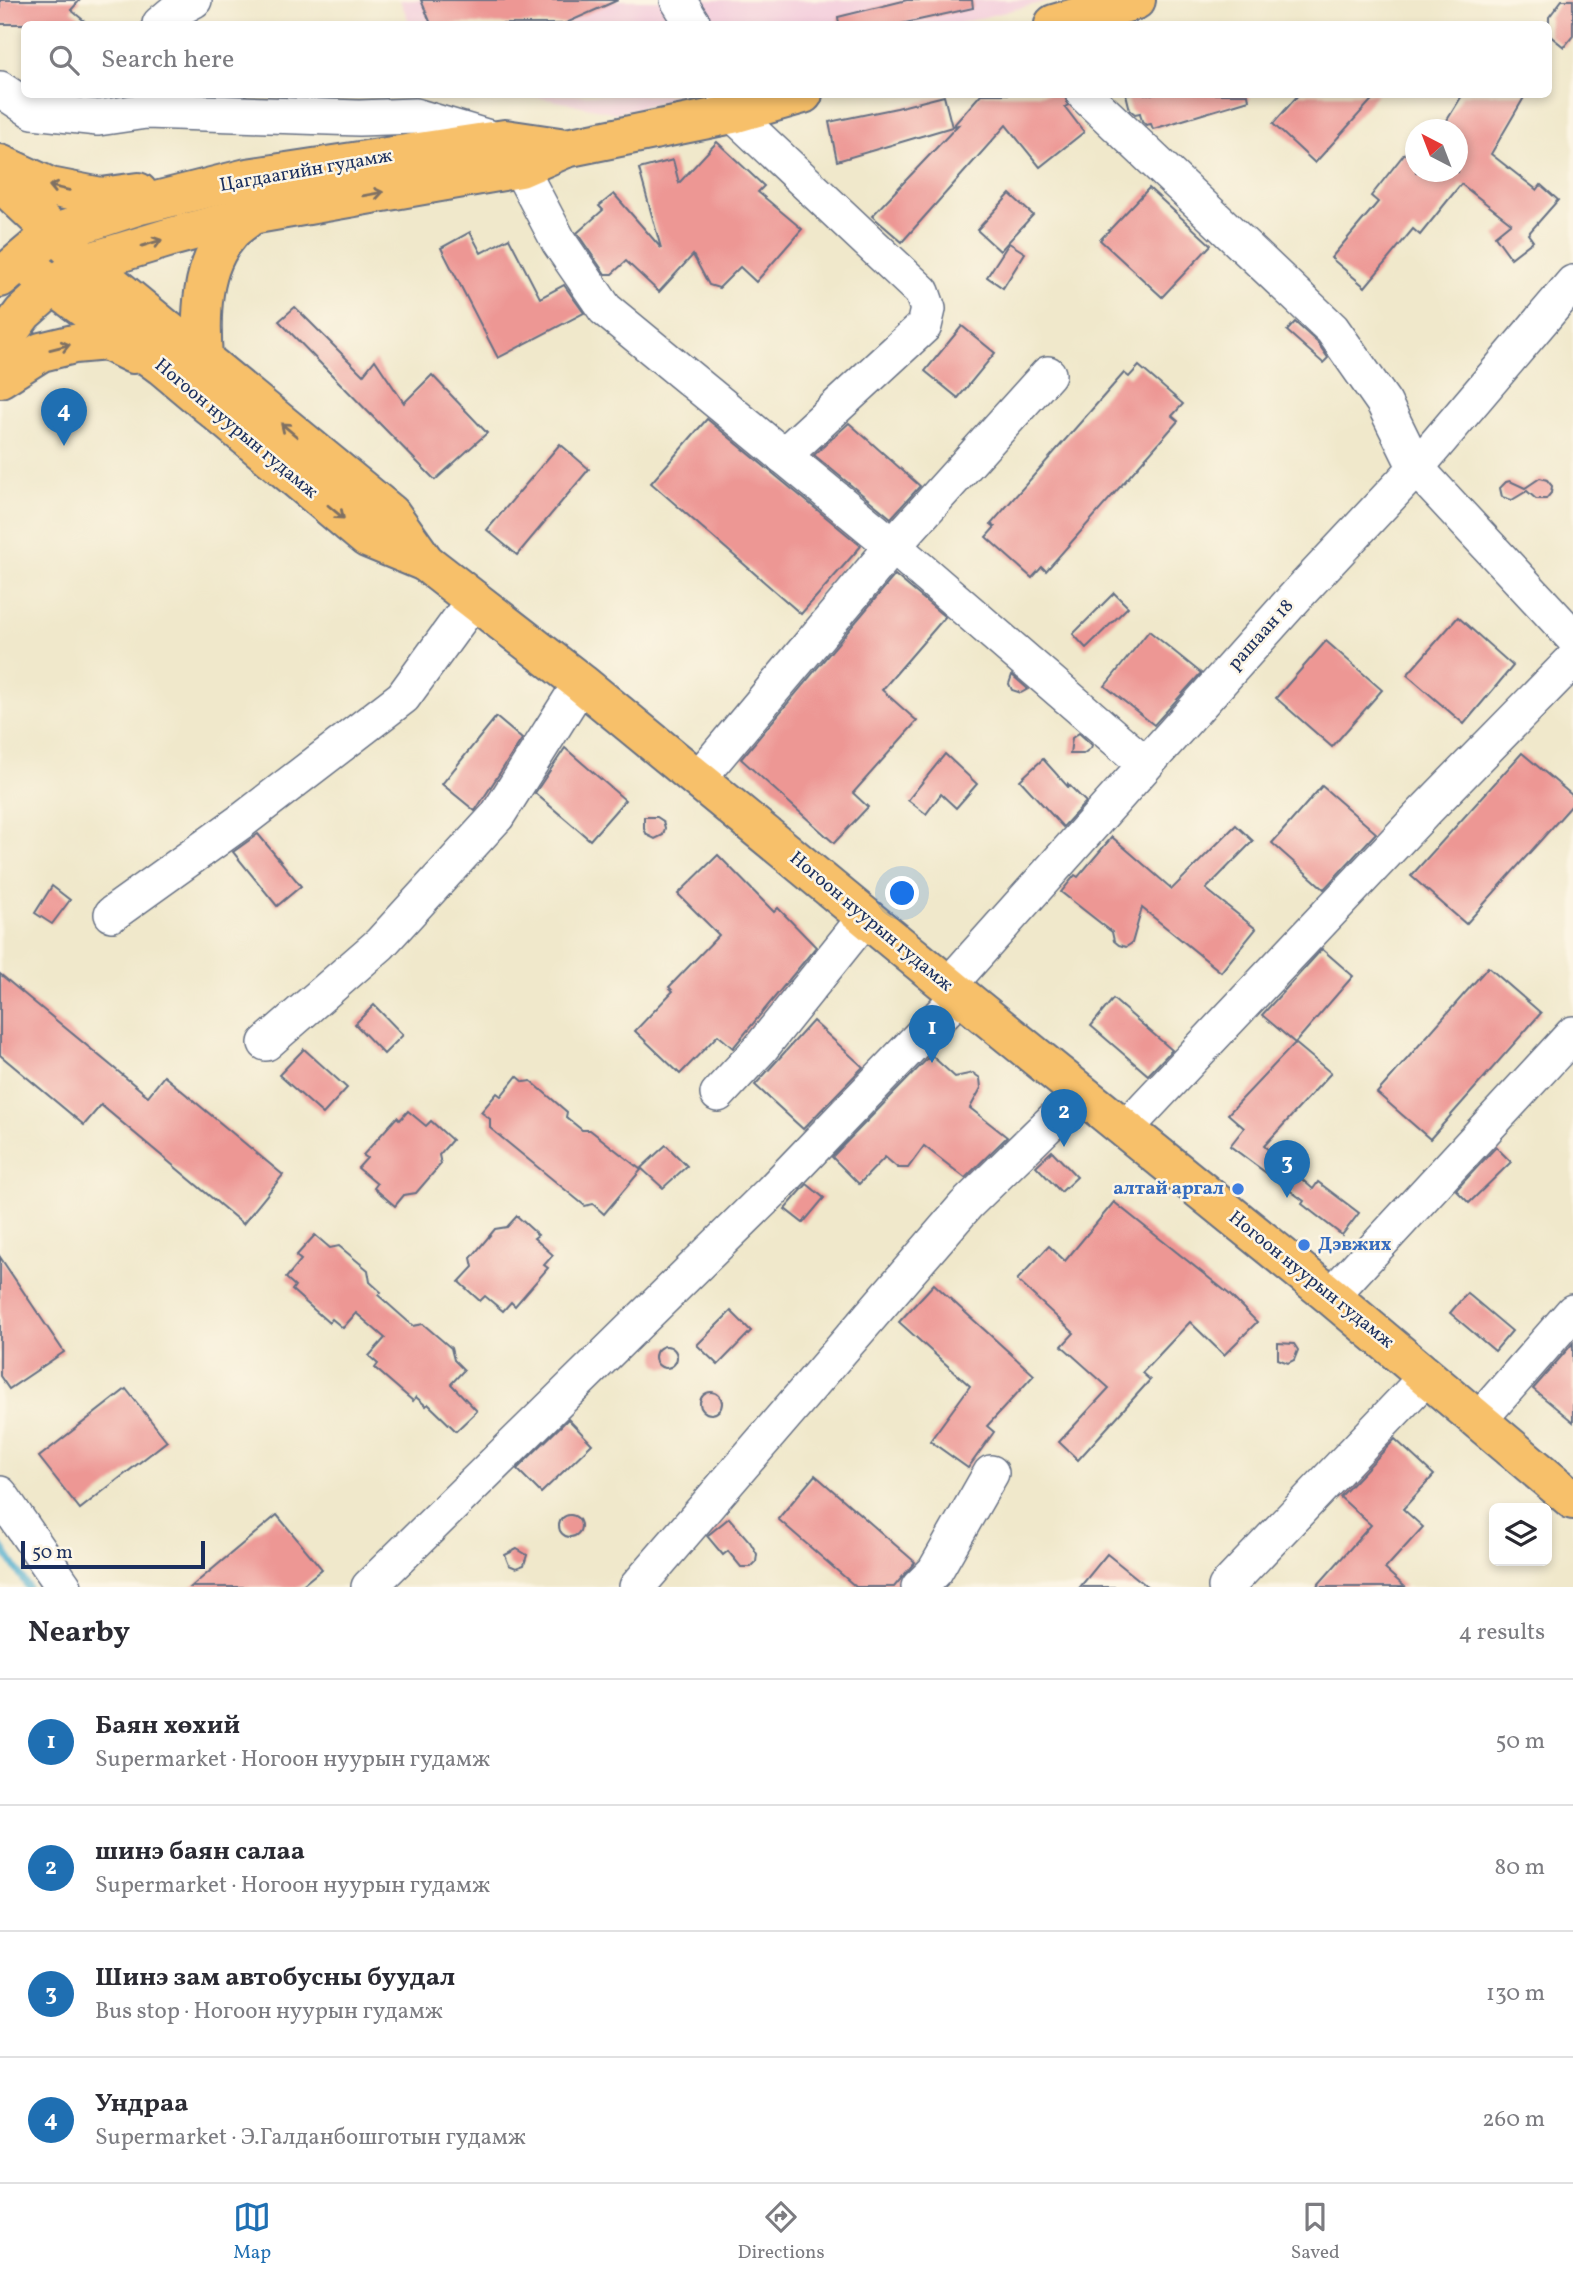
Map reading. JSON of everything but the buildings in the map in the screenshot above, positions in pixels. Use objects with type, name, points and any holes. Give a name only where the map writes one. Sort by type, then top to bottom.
[{"type":"main road","points":[[1064,21],[1136,0]]},
{"type":"main road","name":"Цагдаагийн гудамж","points":[[52,233],[140,205],[247,178],[566,148],[729,104],[773,98]]},
{"type":"main road","name":"Цагдаагийн гудамж","points":[[0,344],[23,313],[53,286],[86,263],[251,215],[508,154]]},
{"type":"main road","points":[[0,164],[50,187],[100,197],[247,178]]},
{"type":"main road","name":"Ногоон нуурын гудамж","points":[[0,182],[86,263],[391,514],[425,562],[581,683],[954,991],[1331,1296],[1573,1500]]},
{"type":"main road","points":[[202,358],[200,318],[209,270],[229,233],[251,215]]},
{"type":"main road","points":[[6,260],[52,233]]},
{"type":"main road","name":"Ногоон нуурын гудамж","points":[[6,260],[53,286],[162,366],[367,538],[425,562]]},
{"type":"main road","points":[[0,378],[41,352],[74,344],[106,341],[162,366]]},
{"type":"street","points":[[164,21],[194,0]]},
{"type":"street","points":[[678,0],[691,21]]},
{"type":"street","points":[[0,89],[33,111],[103,106],[146,111],[359,118],[415,116],[508,154],[559,242],[605,309],[893,546],[1145,764]]},
{"type":"street","points":[[1088,98],[1332,329],[1384,403],[1416,468],[1568,624]]},
{"type":"street","points":[[729,104],[922,292],[928,309],[924,326],[783,456]]},
{"type":"street","name":"рашаан 18","points":[[369,1587],[772,1191],[954,991],[1145,764],[1416,468],[1573,283]]},
{"type":"street","points":[[697,780],[893,546],[1048,374]]},
{"type":"street","points":[[112,914],[243,820],[403,697],[473,601]]},
{"type":"street","points":[[1125,1129],[1426,810],[1573,660]]},
{"type":"street","points":[[266,1043],[380,944],[497,816],[581,683]]},
{"type":"street","points":[[718,1094],[760,1049],[865,918]]},
{"type":"street","points":[[1331,1296],[1573,1034]]},
{"type":"street","points":[[638,1587],[967,1205],[1081,1093]]},
{"type":"street","points":[[1479,1420],[1573,1312]]},
{"type":"street","points":[[1226,1587],[1427,1376]]},
{"type":"street","points":[[919,1587],[935,1571],[991,1473]]},
{"type":"street","points":[[0,1494],[64,1587]]},
{"type":"shaded area","points":[[400,0],[1052,0],[969,21],[409,21]]},
{"type":"shaded area","points":[[542,98],[675,98],[616,113]]},
{"type":"waterway","points":[[0,1544],[28,1587]]},
{"type":"place","name":"Ундраа","points":[[64,446]]},
{"type":"place","name":"Баян хөхий","points":[[932,1063]]},
{"type":"place","name":"шинэ баян салаа","points":[[1064,1147]]},
{"type":"place","name":"алтай аргал","points":[[1238,1189]]},
{"type":"place","name":"Шинэ зам автобусны буудал","points":[[1287,1198]]},
{"type":"place","name":"Дэвжих","points":[[1304,1245]]}]
